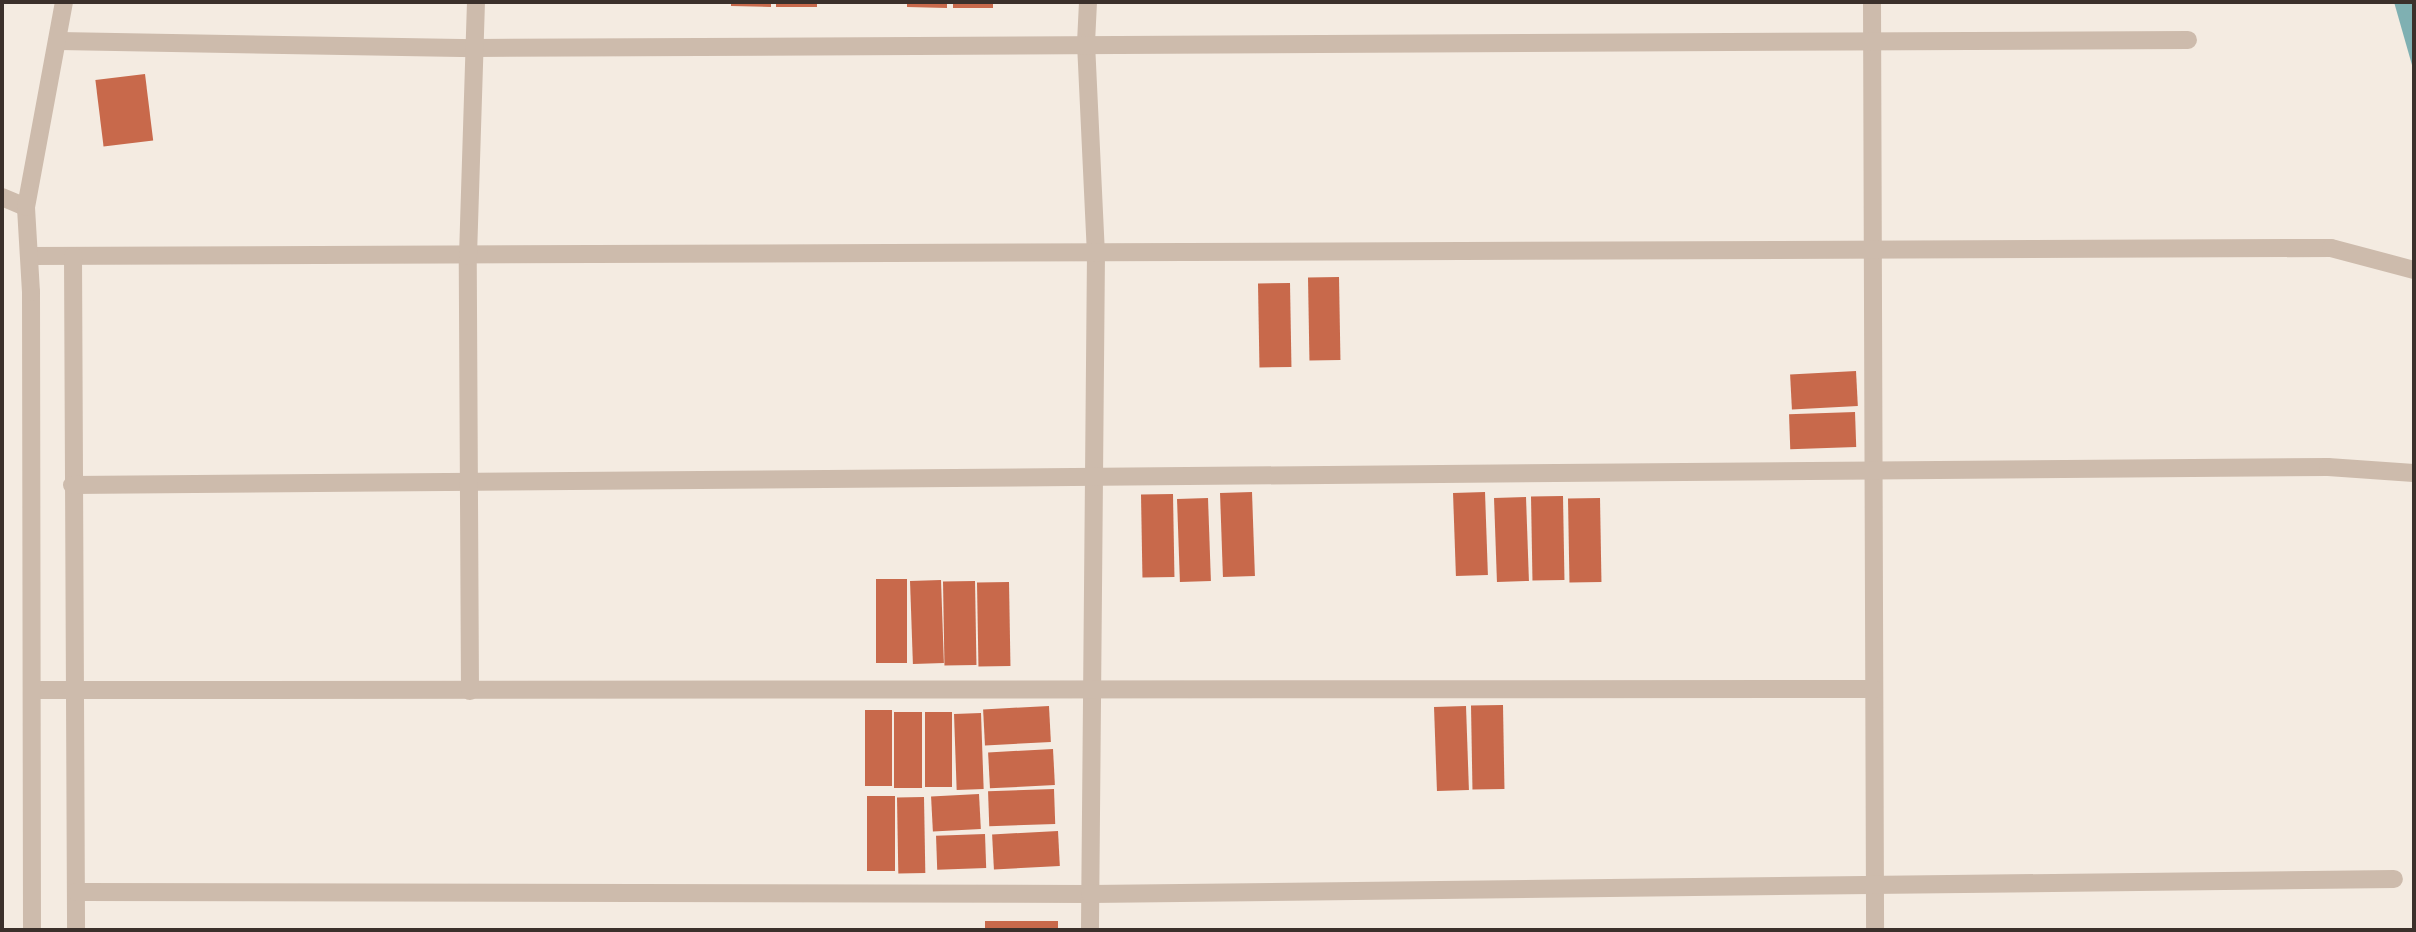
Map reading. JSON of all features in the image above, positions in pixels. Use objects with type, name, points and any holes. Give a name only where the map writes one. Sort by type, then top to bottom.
[{"type":"street","points":[[32,930],[30,256],[26,207],[60,41],[64,2]]},
{"type":"street","points":[[470,691],[468,256],[476,2]]},
{"type":"street","points":[[1088,2],[1086,43],[1096,252],[1090,930]]},
{"type":"street","points":[[1872,2],[1875,930]]},
{"type":"street","points":[[60,41],[476,48],[1086,43],[1872,44],[2188,40]]},
{"type":"street","points":[[2,197],[26,207]]},
{"type":"street","points":[[30,256],[2332,248],[2414,270]]},
{"type":"street","points":[[73,256],[76,930]]},
{"type":"street","points":[[72,485],[469,484],[2328,467],[2414,473]]},
{"type":"street","points":[[33,690],[1874,689]]},
{"type":"street","points":[[76,892],[1090,894],[2394,879]]},
{"type":"water","points":[[2394,2],[2414,2],[2414,72]]},
{"type":"building","points":[[731,2],[771,2],[771,7],[731,6]]},
{"type":"building","points":[[776,2],[817,2],[817,7],[776,7]]},
{"type":"building","points":[[907,2],[947,2],[947,8],[907,7]]},
{"type":"building","points":[[953,2],[993,2],[993,8],[953,8]]},
{"type":"building","points":[[145,74],[153,141],[104,147],[95,80]]},
{"type":"building","points":[[1339,277],[1340,360],[1309,361],[1308,278]]},
{"type":"building","points":[[1290,283],[1291,367],[1259,368],[1258,284]]},
{"type":"building","points":[[1856,371],[1858,406],[1792,409],[1790,374]]},
{"type":"building","points":[[1855,412],[1856,447],[1790,449],[1789,414]]},
{"type":"building","points":[[1252,492],[1255,576],[1223,577],[1220,493]]},
{"type":"building","points":[[1485,492],[1488,575],[1456,576],[1453,493]]},
{"type":"building","points":[[1173,494],[1174,577],[1142,578],[1141,495]]},
{"type":"building","points":[[1563,496],[1564,580],[1532,581],[1531,497]]},
{"type":"building","points":[[1526,497],[1529,581],[1497,582],[1494,498]]},
{"type":"building","points":[[1208,498],[1211,581],[1180,582],[1177,499]]},
{"type":"building","points":[[1600,498],[1601,582],[1569,583],[1568,499]]},
{"type":"building","points":[[876,579],[907,579],[907,663],[876,663]]},
{"type":"building","points":[[941,580],[944,663],[913,664],[910,581]]},
{"type":"building","points":[[975,581],[976,665],[944,666],[943,582]]},
{"type":"building","points":[[1009,582],[1010,666],[978,667],[977,583]]},
{"type":"building","points":[[1503,705],[1504,789],[1472,790],[1471,706]]},
{"type":"building","points":[[1049,706],[1051,742],[985,745],[983,709]]},
{"type":"building","points":[[1466,706],[1469,790],[1437,791],[1434,707]]},
{"type":"building","points":[[865,710],[892,710],[892,786],[865,786]]},
{"type":"building","points":[[894,712],[922,712],[922,788],[894,788]]},
{"type":"building","points":[[925,712],[952,712],[952,787],[925,787]]},
{"type":"building","points":[[981,713],[984,789],[957,790],[954,714]]},
{"type":"building","points":[[1053,749],[1055,785],[990,788],[988,752]]},
{"type":"building","points":[[1054,789],[1055,824],[989,826],[988,791]]},
{"type":"building","points":[[979,794],[981,829],[933,831],[931,797]]},
{"type":"building","points":[[867,796],[895,796],[895,871],[867,871]]},
{"type":"building","points":[[897,797],[924,797],[925,873],[898,873]]},
{"type":"building","points":[[1058,831],[1060,866],[994,869],[992,834]]},
{"type":"building","points":[[985,834],[986,868],[937,870],[936,836]]},
{"type":"building","points":[[985,921],[1058,921],[1058,930],[985,930]]}]
